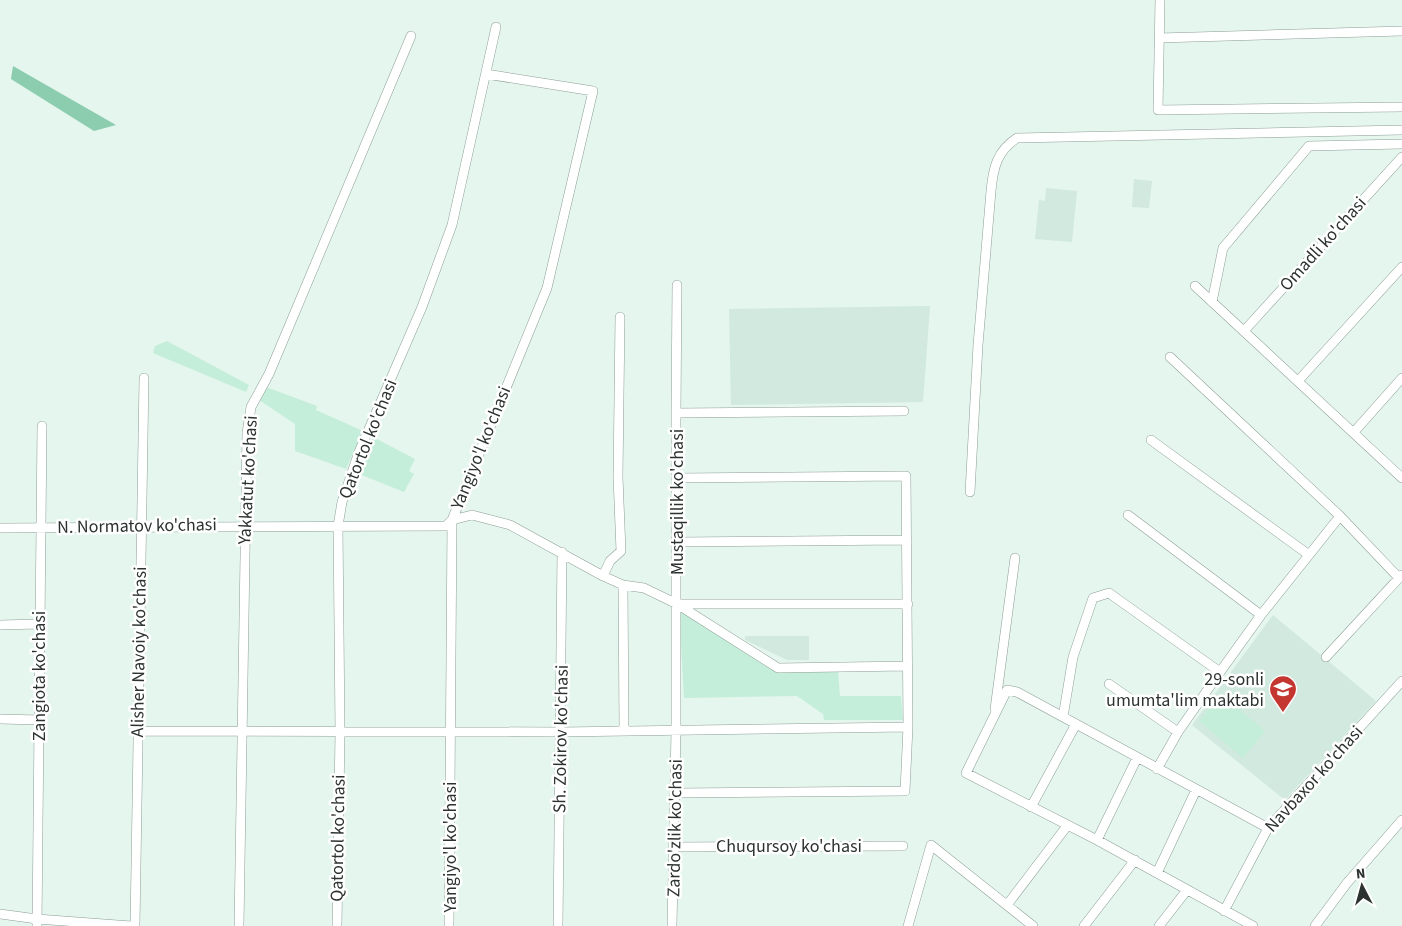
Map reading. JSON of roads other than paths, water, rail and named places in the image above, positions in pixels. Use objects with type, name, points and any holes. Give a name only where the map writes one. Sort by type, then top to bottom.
[{"type":"street","points":[[1160,0],[1158,110],[1402,107]]},
{"type":"street","name":"Qatortol ko'chasi","points":[[337,926],[340,732],[338,526],[342,502],[359,452],[422,307],[452,225],[496,27]]},
{"type":"street","points":[[1159,38],[1402,31]]},
{"type":"street","name":"Yakkatut ko'chasi","points":[[239,926],[244,525],[247,433],[251,407],[269,374],[411,36]]},
{"type":"street","name":"Yangiyo'l ko'chasi","points":[[449,926],[452,520],[547,288],[593,91],[486,74]]},
{"type":"street","points":[[970,492],[978,345],[991,191],[993,172],[1005,146],[1017,138],[1402,130]]},
{"type":"street","points":[[1212,302],[1224,248],[1309,146],[1402,144]]},
{"type":"street","name":"Omadli ko'chasi","points":[[1244,331],[1402,157]]},
{"type":"street","points":[[1298,381],[1402,267]]},
{"type":"street","points":[[676,285],[676,413]]},
{"type":"street","points":[[1195,286],[1402,478]]},
{"type":"street","points":[[603,576],[610,561],[621,551],[618,477],[620,317]]},
{"type":"street","points":[[1170,357],[1340,516],[1400,576],[1326,658]]},
{"type":"street","name":"Alisher Navoiy ko'chasi","points":[[135,926],[144,378]]},
{"type":"street","points":[[1354,432],[1402,378]]},
{"type":"street","name":"Mustaqillik ko'chasi","points":[[676,730],[676,413],[904,411]]},
{"type":"street","name":"Zangiota ko'chasi","points":[[37,923],[42,426]]},
{"type":"street","points":[[1151,440],[1308,555]]},
{"type":"street","points":[[676,793],[905,791],[908,728],[906,476],[677,478]]},
{"type":"street","points":[[452,520],[472,515],[510,525],[603,576],[624,585],[644,588],[677,604],[778,668],[908,666]]},
{"type":"street","points":[[1128,515],[1261,615]]},
{"type":"street","points":[[1157,769],[1178,732],[1261,615],[1340,516]]},
{"type":"street","name":"N. Normatov ko'chasi","points":[[0,528],[244,525],[446,526],[452,520]]},
{"type":"street","points":[[677,542],[907,540]]},
{"type":"street","name":"Sh. Zokirov ko'chasi","points":[[558,926],[562,552]]},
{"type":"street","points":[[994,716],[1015,558]]},
{"type":"street","points":[[624,585],[624,731]]},
{"type":"street","points":[[1063,717],[1073,657],[1093,598],[1109,593],[1220,672]]},
{"type":"street","points":[[677,604],[908,604]]},
{"type":"street","points":[[0,625],[39,624]]},
{"type":"street","name":"Navbaxor ko'chasi","points":[[1224,911],[1268,828],[1402,682]]},
{"type":"street","points":[[1109,684],[1178,732]]},
{"type":"street","points":[[1253,926],[1236,922],[1224,911],[1135,860],[966,773],[1007,690],[1017,692],[1268,828]]},
{"type":"street","points":[[0,719],[39,720]]},
{"type":"street","points":[[1031,807],[1076,724]]},
{"type":"street","points":[[138,731],[561,732],[908,728]]},
{"type":"street","name":"Zardo'zlik ko'chasi","points":[[672,926],[676,730]]},
{"type":"street","points":[[1097,840],[1137,758]]},
{"type":"street","points":[[1157,873],[1196,790]]},
{"type":"street","points":[[1315,926],[1347,883],[1402,820]]},
{"type":"street","points":[[1007,906],[1067,826]]},
{"type":"street","name":"Chuqursoy ko'chasi","points":[[674,847],[903,846]]},
{"type":"street","points":[[912,924],[931,846],[1032,926]]},
{"type":"street","points":[[1084,926],[1135,860]]},
{"type":"street","points":[[1159,926],[1187,890]]},
{"type":"street","points":[[0,914],[37,923],[131,926]]},
{"type":"place","name":"29-sonli umumta'lim maktabi","points":[[1283,713]]}]
